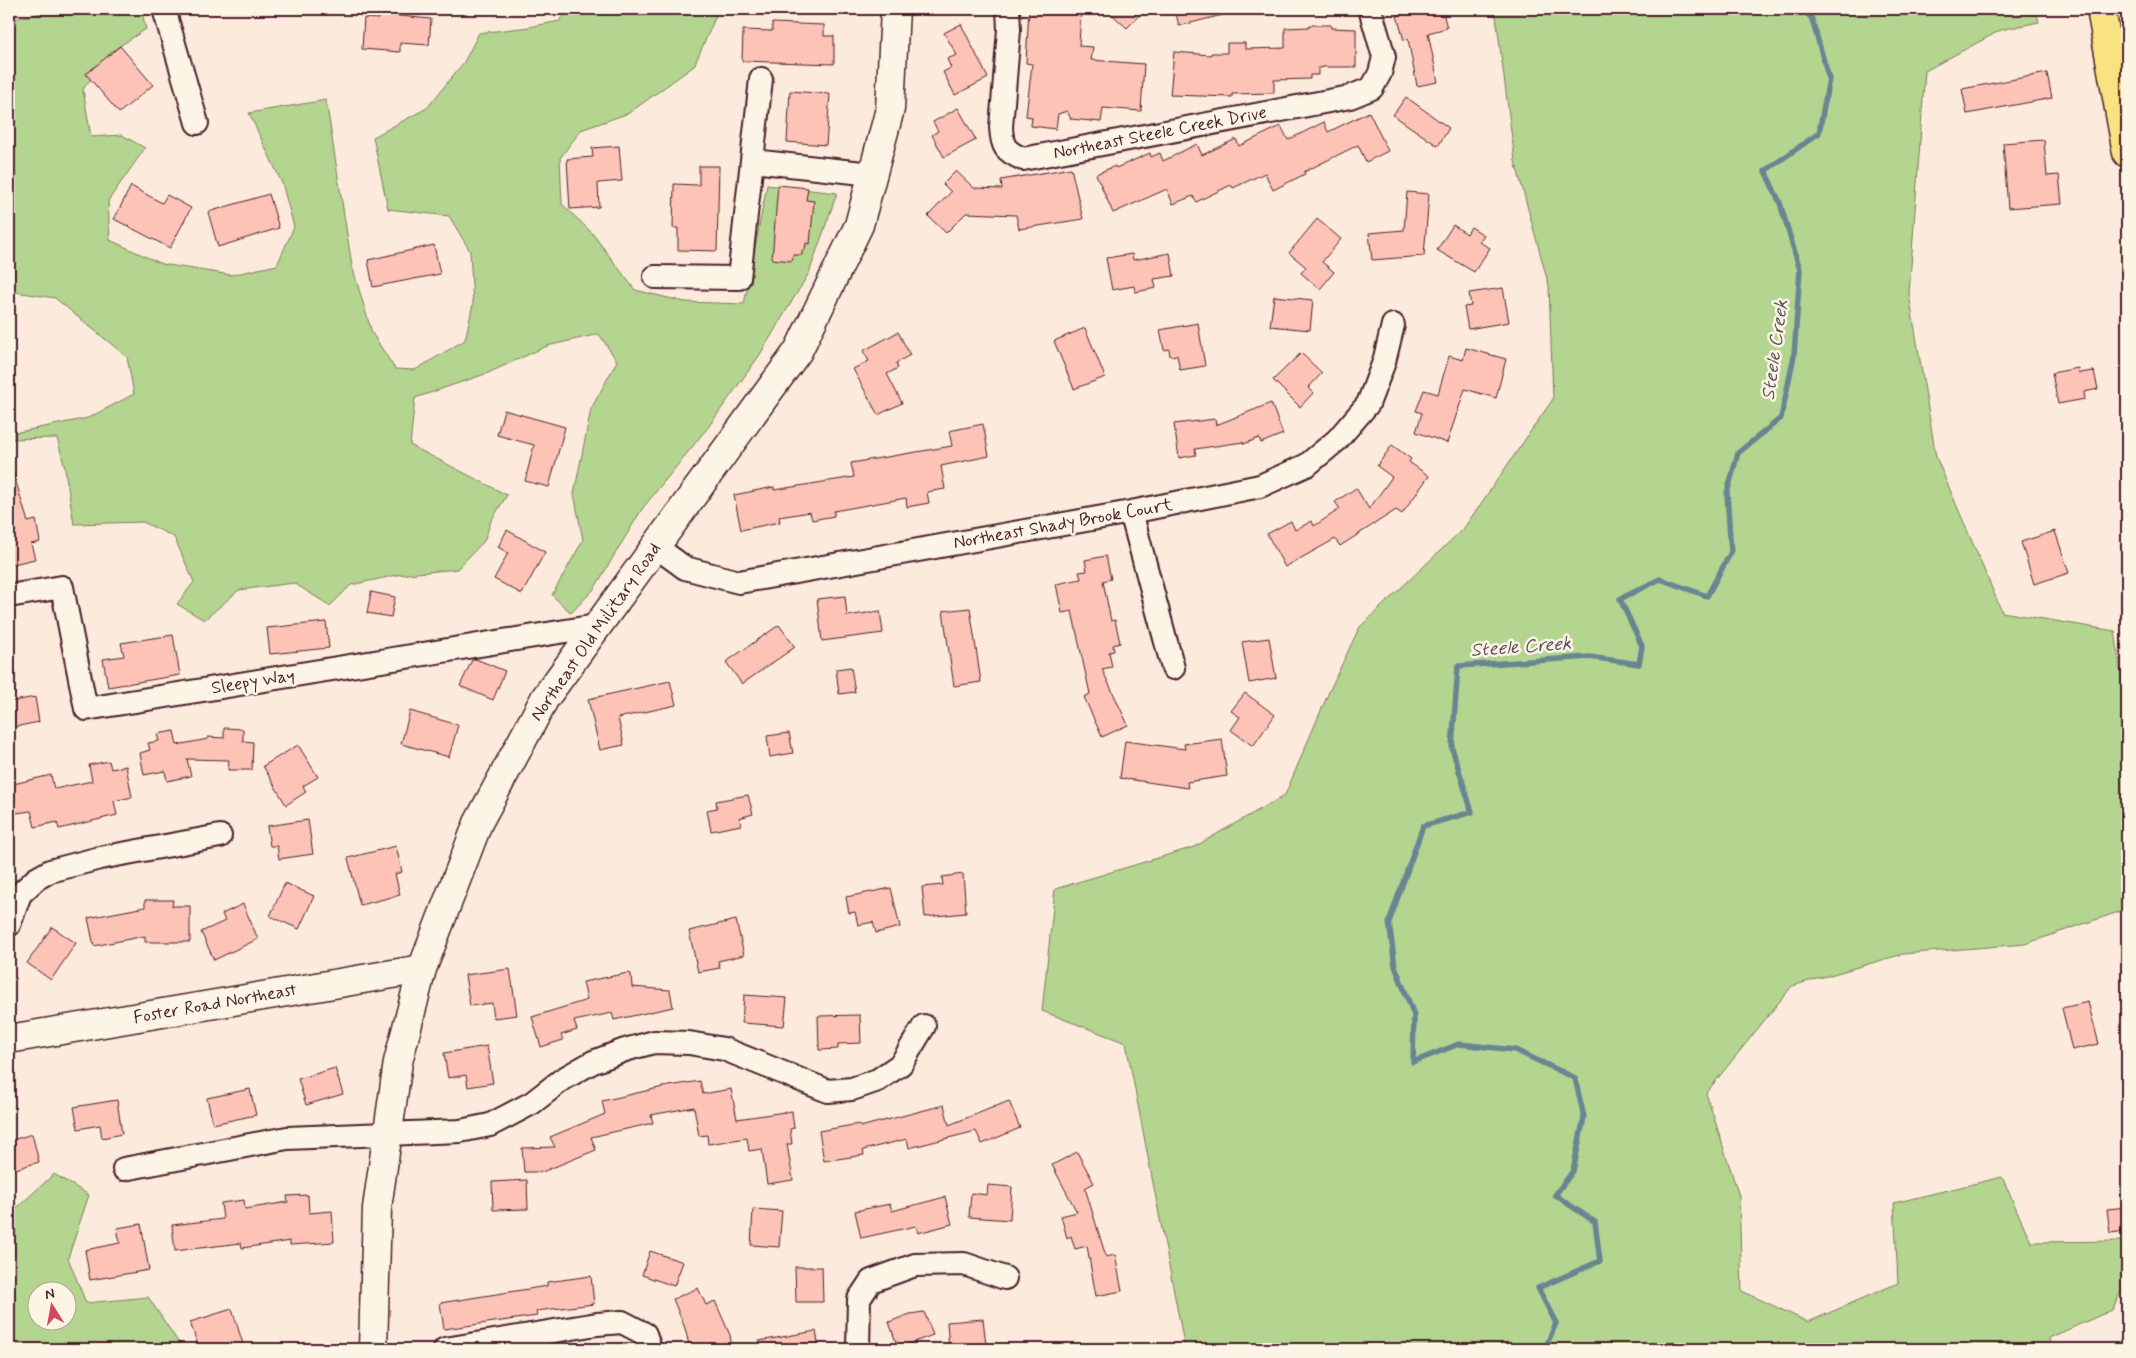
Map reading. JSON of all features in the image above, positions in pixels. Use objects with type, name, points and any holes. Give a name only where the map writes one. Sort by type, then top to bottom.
[{"type":"main road","points":[[2101,9],[2118,52],[2127,153]]},
{"type":"street","points":[[164,9],[197,123]]},
{"type":"street","name":"Northeast Old Military Road","points":[[373,1349],[377,1208],[386,1134],[398,1062],[422,969],[478,823],[545,698],[798,352],[859,225],[890,109],[895,9]]},
{"type":"street","name":"Northeast Steele Creek Drive","points":[[1008,9],[1009,30],[1001,127],[1002,140],[1008,152],[1023,159],[1350,97],[1372,88],[1380,73],[1384,57],[1370,9]]},
{"type":"street","points":[[655,278],[739,278],[762,79]]},
{"type":"street","points":[[752,161],[872,174]]},
{"type":"street","name":"Northeast Shady Brook Court","points":[[655,546],[685,568],[739,582],[1131,512],[1260,486],[1307,466],[1337,440],[1368,404],[1384,362],[1393,325]]},
{"type":"street","points":[[1131,512],[1173,668]]},
{"type":"street","name":"Sleepy Way","points":[[9,596],[62,587],[86,709],[596,626]]},
{"type":"street","points":[[9,925],[20,894],[36,879],[50,870],[100,858],[220,836]]},
{"type":"street","name":"Foster Road Northeast","points":[[9,1039],[422,969]]},
{"type":"street","points":[[124,1169],[287,1138],[460,1131],[490,1125],[532,1103],[563,1079],[593,1062],[654,1042],[689,1043],[724,1049],[828,1090],[852,1089],[878,1080],[901,1064],[924,1026]]},
{"type":"street","points":[[858,1349],[859,1299],[871,1281],[915,1265],[964,1264],[1005,1278]]},
{"type":"street","points":[[446,1349],[597,1324],[622,1322],[645,1334],[650,1349]]},
{"type":"green space","points":[[61,9],[141,9],[146,29],[112,51],[83,89],[91,137],[122,135],[145,148],[108,201],[110,240],[162,264],[231,275],[277,265],[294,227],[282,183],[249,113],[326,100],[352,266],[372,333],[395,369],[415,370],[465,340],[473,304],[470,251],[449,216],[388,209],[373,137],[427,108],[464,62],[479,33],[560,21],[564,9],[719,9],[694,66],[629,113],[581,130],[560,158],[562,204],[592,233],[635,290],[685,302],[744,304],[767,185],[837,193],[809,273],[759,356],[709,426],[642,509],[594,589],[571,613],[552,595],[583,540],[574,494],[591,409],[617,361],[599,334],[547,346],[488,373],[415,398],[410,445],[507,495],[491,521],[484,541],[457,569],[397,575],[351,585],[330,606],[294,583],[239,590],[204,620],[177,604],[194,582],[174,537],[143,522],[74,524],[64,464],[57,438],[9,439],[9,434],[88,418],[134,394],[127,357],[55,298],[9,291],[9,191],[12,180],[9,173],[9,20]]},
{"type":"green space","points":[[1495,9],[2036,9],[2039,22],[2001,30],[1925,71],[1909,294],[1936,457],[2002,612],[2115,631],[2127,717],[2127,909],[2025,944],[1903,954],[1792,986],[1706,1093],[1739,1196],[1742,1291],[1808,1322],[1898,1283],[1894,1203],[2002,1177],[2031,1242],[2127,1241],[2127,1280],[2112,1310],[2049,1338],[2051,1349],[1185,1349],[1126,1043],[1042,1011],[1055,889],[1194,847],[1285,795],[1328,694],[1359,628],[1464,528],[1553,399],[1549,286],[1515,161]]},
{"type":"green space","points":[[54,1174],[89,1195],[68,1258],[77,1280],[28,1280],[28,1330],[78,1330],[78,1283],[86,1303],[148,1297],[183,1349],[9,1349],[9,1215]]},
{"type":"building","points":[[1029,9],[1081,9],[1079,46],[1093,47],[1091,60],[1144,64],[1141,111],[1103,108],[1101,122],[1071,119],[1067,111],[1058,114],[1056,129],[1031,126],[1032,117],[1026,116],[1032,64],[1026,63]]},
{"type":"building","points":[[1106,9],[1145,9],[1127,28]]},
{"type":"building","points":[[1175,9],[1225,9],[1226,14],[1179,26]]},
{"type":"building","points":[[1403,9],[1442,9],[1447,28],[1428,33],[1438,82],[1417,86],[1408,39],[1404,40],[1397,16],[1404,14]]},
{"type":"building","points":[[379,14],[431,19],[429,45],[400,43],[400,52],[362,49],[364,18],[378,19]]},
{"type":"building","points":[[772,23],[824,25],[824,36],[834,36],[834,64],[742,61],[743,30],[772,31]]},
{"type":"building","points":[[961,24],[988,78],[955,95],[943,72],[951,68],[947,59],[957,55],[944,33]]},
{"type":"building","points":[[1309,25],[1331,25],[1331,28],[1356,29],[1356,67],[1322,67],[1318,68],[1318,75],[1310,75],[1310,79],[1274,80],[1274,93],[1232,94],[1232,97],[1170,95],[1174,52],[1211,55],[1211,53],[1227,53],[1227,43],[1245,43],[1245,49],[1285,48],[1285,28],[1309,27]]},
{"type":"building","points":[[120,46],[153,85],[119,113],[86,74]]},
{"type":"building","points":[[2047,73],[2052,98],[1967,114],[1962,89]]},
{"type":"building","points":[[790,91],[830,94],[826,145],[787,142]]},
{"type":"building","points":[[1406,97],[1449,128],[1438,146],[1393,115]]},
{"type":"building","points":[[958,108],[976,140],[944,157],[932,135],[938,131],[933,122]]},
{"type":"building","points":[[1369,112],[1388,151],[1366,162],[1358,145],[1273,190],[1265,173],[1233,188],[1231,185],[1196,202],[1193,196],[1173,204],[1167,189],[1113,213],[1096,174],[1115,166],[1116,168],[1150,153],[1151,157],[1160,153],[1163,161],[1197,144],[1202,155],[1236,139],[1239,146],[1281,126],[1288,140],[1324,122],[1328,132]]},
{"type":"building","points":[[2044,140],[2047,176],[2059,175],[2062,204],[2008,208],[2003,143]]},
{"type":"building","points":[[619,146],[622,181],[598,183],[599,207],[570,209],[567,159],[593,157],[592,148]]},
{"type":"building","points":[[699,166],[719,166],[717,251],[678,250],[678,228],[673,228],[674,184],[699,185]]},
{"type":"building","points":[[1071,168],[1083,219],[1019,229],[1016,215],[966,213],[946,233],[928,216],[951,192],[943,184],[956,171],[974,188],[1002,189],[1001,180]]},
{"type":"building","points":[[778,185],[808,188],[806,200],[814,201],[810,244],[806,243],[805,250],[802,250],[802,255],[793,255],[792,261],[772,259]]},
{"type":"building","points":[[131,186],[162,203],[167,195],[191,208],[170,248],[114,219]]},
{"type":"building","points":[[1407,192],[1429,194],[1424,256],[1372,260],[1369,233],[1404,230]]},
{"type":"building","points":[[269,194],[279,228],[218,247],[208,212]]},
{"type":"building","points":[[1317,219],[1341,239],[1322,262],[1334,272],[1320,289],[1301,273],[1306,267],[1289,253]]},
{"type":"building","points":[[1453,225],[1467,234],[1471,227],[1484,235],[1479,242],[1490,248],[1474,272],[1437,250]]},
{"type":"building","points":[[434,245],[440,274],[373,287],[368,260]]},
{"type":"building","points":[[1170,253],[1174,276],[1154,279],[1156,288],[1135,292],[1134,286],[1112,290],[1106,258],[1132,254],[1133,260]]},
{"type":"building","points":[[1503,288],[1509,322],[1468,329],[1464,307],[1471,306],[1469,293]]},
{"type":"building","points":[[1274,296],[1313,300],[1310,330],[1270,326]]},
{"type":"building","points":[[1198,323],[1205,366],[1180,370],[1177,355],[1170,356],[1169,349],[1164,350],[1160,330]]},
{"type":"building","points":[[1085,328],[1105,377],[1074,389],[1054,341]]},
{"type":"building","points":[[898,332],[910,355],[896,363],[898,368],[887,374],[902,403],[878,415],[853,369],[869,361],[863,351]]},
{"type":"building","points":[[1466,348],[1506,359],[1496,398],[1465,389],[1447,443],[1416,432],[1422,413],[1416,411],[1424,390],[1438,394],[1449,356],[1463,360]]},
{"type":"building","points":[[1301,353],[1322,373],[1308,388],[1313,393],[1300,407],[1273,380]]},
{"type":"building","points":[[2078,368],[2079,373],[2094,371],[2098,389],[2084,392],[2085,399],[2058,404],[2052,373]]},
{"type":"building","points":[[1271,403],[1283,434],[1261,443],[1259,438],[1244,444],[1243,442],[1195,449],[1196,455],[1179,458],[1174,424],[1215,419],[1216,425]]},
{"type":"building","points":[[504,410],[565,427],[549,487],[525,481],[534,445],[497,435]]},
{"type":"building","points":[[983,424],[989,456],[941,466],[945,489],[927,492],[929,503],[907,507],[906,498],[834,511],[834,516],[812,520],[810,512],[779,517],[780,522],[741,530],[734,495],[774,487],[774,490],[854,477],[851,463],[952,446],[949,431]]},
{"type":"building","points":[[1392,445],[1411,459],[1409,462],[1429,476],[1402,514],[1396,510],[1340,546],[1335,539],[1285,567],[1267,534],[1291,521],[1295,530],[1312,521],[1314,526],[1340,509],[1335,502],[1356,488],[1369,509],[1392,477],[1377,466]]},
{"type":"building","points":[[13,472],[28,522],[36,520],[40,542],[31,544],[35,559],[9,565],[9,473]]},
{"type":"building","points":[[507,530],[545,552],[522,594],[494,579],[508,553],[498,547]]},
{"type":"building","points":[[2055,531],[2069,573],[2034,584],[2021,542]]},
{"type":"building","points":[[1106,556],[1111,579],[1103,581],[1111,621],[1115,620],[1120,643],[1113,645],[1114,651],[1109,652],[1112,667],[1102,669],[1128,725],[1102,737],[1084,697],[1090,694],[1072,611],[1062,613],[1056,584],[1081,579],[1079,572],[1087,571],[1085,560]]},
{"type":"building","points":[[371,592],[395,597],[391,617],[367,613]]},
{"type":"building","points":[[845,596],[847,616],[880,611],[883,633],[822,641],[817,599]]},
{"type":"building","points":[[970,608],[981,682],[954,686],[943,611]]},
{"type":"building","points":[[326,622],[329,648],[270,654],[267,628]]},
{"type":"building","points":[[779,625],[795,647],[742,684],[726,662]]},
{"type":"building","points":[[173,635],[180,675],[108,687],[103,659],[124,656],[121,643]]},
{"type":"building","points":[[1269,638],[1276,678],[1249,683],[1242,642]]},
{"type":"building","points":[[476,659],[505,671],[493,700],[460,686],[472,660]]},
{"type":"building","points":[[851,667],[855,692],[839,694],[836,669]]},
{"type":"building","points":[[670,681],[676,705],[618,718],[624,745],[600,750],[588,699]]},
{"type":"building","points":[[1245,693],[1275,715],[1253,746],[1231,730],[1240,717],[1231,711]]},
{"type":"building","points":[[35,697],[39,722],[9,728],[9,702]]},
{"type":"building","points":[[410,711],[458,725],[449,757],[401,744]]},
{"type":"building","points":[[224,728],[243,729],[243,741],[253,742],[252,770],[228,770],[229,760],[187,759],[191,776],[167,781],[165,771],[144,775],[140,753],[150,750],[148,743],[159,741],[157,734],[174,731],[177,745],[208,739],[208,737],[224,738]]},
{"type":"building","points":[[789,733],[793,753],[770,757],[767,736]]},
{"type":"building","points":[[1222,739],[1227,776],[1187,782],[1188,788],[1120,778],[1125,741],[1185,749],[1184,744]]},
{"type":"building","points":[[298,745],[318,777],[303,786],[306,792],[286,805],[263,766]]},
{"type":"building","points":[[109,761],[111,769],[126,766],[132,797],[114,801],[117,815],[59,829],[57,822],[35,827],[31,811],[9,814],[9,785],[51,775],[54,789],[92,781],[89,765]]},
{"type":"building","points":[[748,795],[753,814],[739,818],[741,825],[711,831],[707,810],[717,808],[716,801]]},
{"type":"building","points":[[308,820],[313,854],[279,859],[277,846],[270,846],[267,826]]},
{"type":"building","points":[[396,846],[402,872],[395,874],[400,895],[360,905],[348,858]]},
{"type":"building","points":[[963,874],[966,913],[925,917],[922,887],[943,885],[942,877]]},
{"type":"building","points":[[285,883],[314,896],[299,929],[270,916]]},
{"type":"building","points":[[891,888],[900,927],[876,933],[873,922],[858,925],[855,912],[849,913],[846,897]]},
{"type":"building","points":[[145,900],[173,900],[172,906],[190,906],[190,942],[145,942],[145,936],[94,946],[88,918],[145,907]]},
{"type":"building","points":[[243,904],[258,939],[214,960],[201,932],[225,921],[222,914]]},
{"type":"building","points":[[736,920],[744,955],[718,961],[720,968],[698,972],[689,931]]},
{"type":"building","points":[[52,927],[76,943],[51,980],[27,963]]},
{"type":"building","points":[[510,969],[517,1015],[494,1018],[492,1003],[470,1006],[465,975]]},
{"type":"building","points":[[631,974],[632,987],[670,990],[673,1007],[614,1020],[612,1013],[574,1021],[577,1030],[561,1035],[563,1040],[541,1047],[532,1017],[587,1000],[583,982]]},
{"type":"building","points":[[744,995],[787,998],[784,1026],[742,1023]]},
{"type":"building","points":[[2088,1002],[2099,1044],[2072,1050],[2062,1008]]},
{"type":"building","points":[[860,1015],[861,1043],[838,1044],[838,1049],[819,1050],[818,1016]]},
{"type":"building","points":[[487,1046],[493,1083],[468,1087],[466,1075],[448,1078],[444,1053]]},
{"type":"building","points":[[335,1068],[343,1094],[306,1105],[298,1079]]},
{"type":"building","points":[[700,1081],[703,1094],[731,1089],[737,1119],[792,1111],[794,1128],[790,1129],[792,1144],[787,1144],[793,1180],[767,1184],[762,1149],[749,1151],[747,1138],[708,1144],[707,1135],[699,1136],[694,1107],[651,1115],[653,1123],[591,1137],[596,1150],[542,1172],[524,1172],[522,1148],[555,1147],[550,1137],[605,1114],[602,1101],[663,1087]]},
{"type":"building","points":[[250,1089],[256,1115],[213,1124],[207,1098]]},
{"type":"building","points":[[117,1100],[122,1134],[102,1138],[100,1125],[78,1129],[74,1107]]},
{"type":"building","points":[[1009,1101],[1020,1128],[982,1144],[976,1131],[909,1148],[907,1139],[863,1150],[864,1155],[824,1161],[819,1131],[859,1124],[860,1127],[944,1105],[949,1125]]},
{"type":"building","points":[[32,1134],[39,1162],[9,1171],[9,1141]]},
{"type":"building","points":[[1077,1152],[1094,1183],[1085,1188],[1106,1257],[1115,1255],[1122,1291],[1096,1296],[1087,1246],[1075,1249],[1071,1236],[1067,1238],[1061,1216],[1077,1212],[1052,1165]]},
{"type":"building","points":[[527,1180],[528,1209],[493,1210],[492,1182]]},
{"type":"building","points":[[988,1185],[1012,1187],[1010,1220],[969,1217],[971,1193],[987,1195]]},
{"type":"building","points":[[308,1195],[309,1213],[332,1211],[334,1242],[290,1245],[290,1241],[242,1248],[241,1243],[175,1251],[172,1225],[223,1219],[221,1203],[244,1200],[245,1209],[288,1202],[287,1196]]},
{"type":"building","points":[[945,1197],[952,1224],[918,1233],[916,1226],[861,1238],[855,1211],[890,1204],[892,1211]]},
{"type":"building","points":[[2127,1207],[2127,1231],[2110,1233],[2107,1209]]},
{"type":"building","points":[[753,1209],[782,1211],[779,1247],[751,1245]]},
{"type":"building","points":[[141,1224],[149,1270],[90,1280],[85,1250],[120,1243],[117,1228]]},
{"type":"building","points":[[650,1251],[683,1262],[674,1286],[642,1275]]},
{"type":"building","points":[[795,1267],[822,1267],[823,1302],[796,1302]]},
{"type":"building","points":[[591,1276],[594,1304],[536,1311],[537,1316],[444,1329],[440,1303],[547,1286],[547,1282]]},
{"type":"building","points":[[698,1288],[706,1305],[715,1301],[730,1335],[732,1349],[690,1349],[685,1328],[673,1299]]},
{"type":"building","points":[[232,1309],[243,1344],[227,1349],[199,1349],[190,1322]]},
{"type":"building","points":[[924,1312],[933,1335],[898,1348],[889,1322],[910,1314]]},
{"type":"building","points":[[983,1319],[986,1344],[949,1348],[947,1322]]},
{"type":"building","points":[[816,1331],[819,1349],[760,1349],[759,1341]]},
{"type":"waterway","name":"Steele Creek","points":[[1545,1349],[1556,1323],[1538,1288],[1600,1261],[1595,1222],[1555,1195],[1573,1171],[1584,1117],[1575,1078],[1515,1050],[1459,1044],[1413,1062],[1414,1015],[1395,966],[1389,922],[1423,826],[1472,812],[1452,748],[1458,666],[1589,657],[1639,664],[1642,646],[1620,599],[1660,579],[1707,596],[1731,552],[1727,493],[1738,453],[1781,418],[1794,356],[1800,270],[1780,203],[1765,171],[1819,133],[1829,79],[1812,19],[1804,9]]}]
